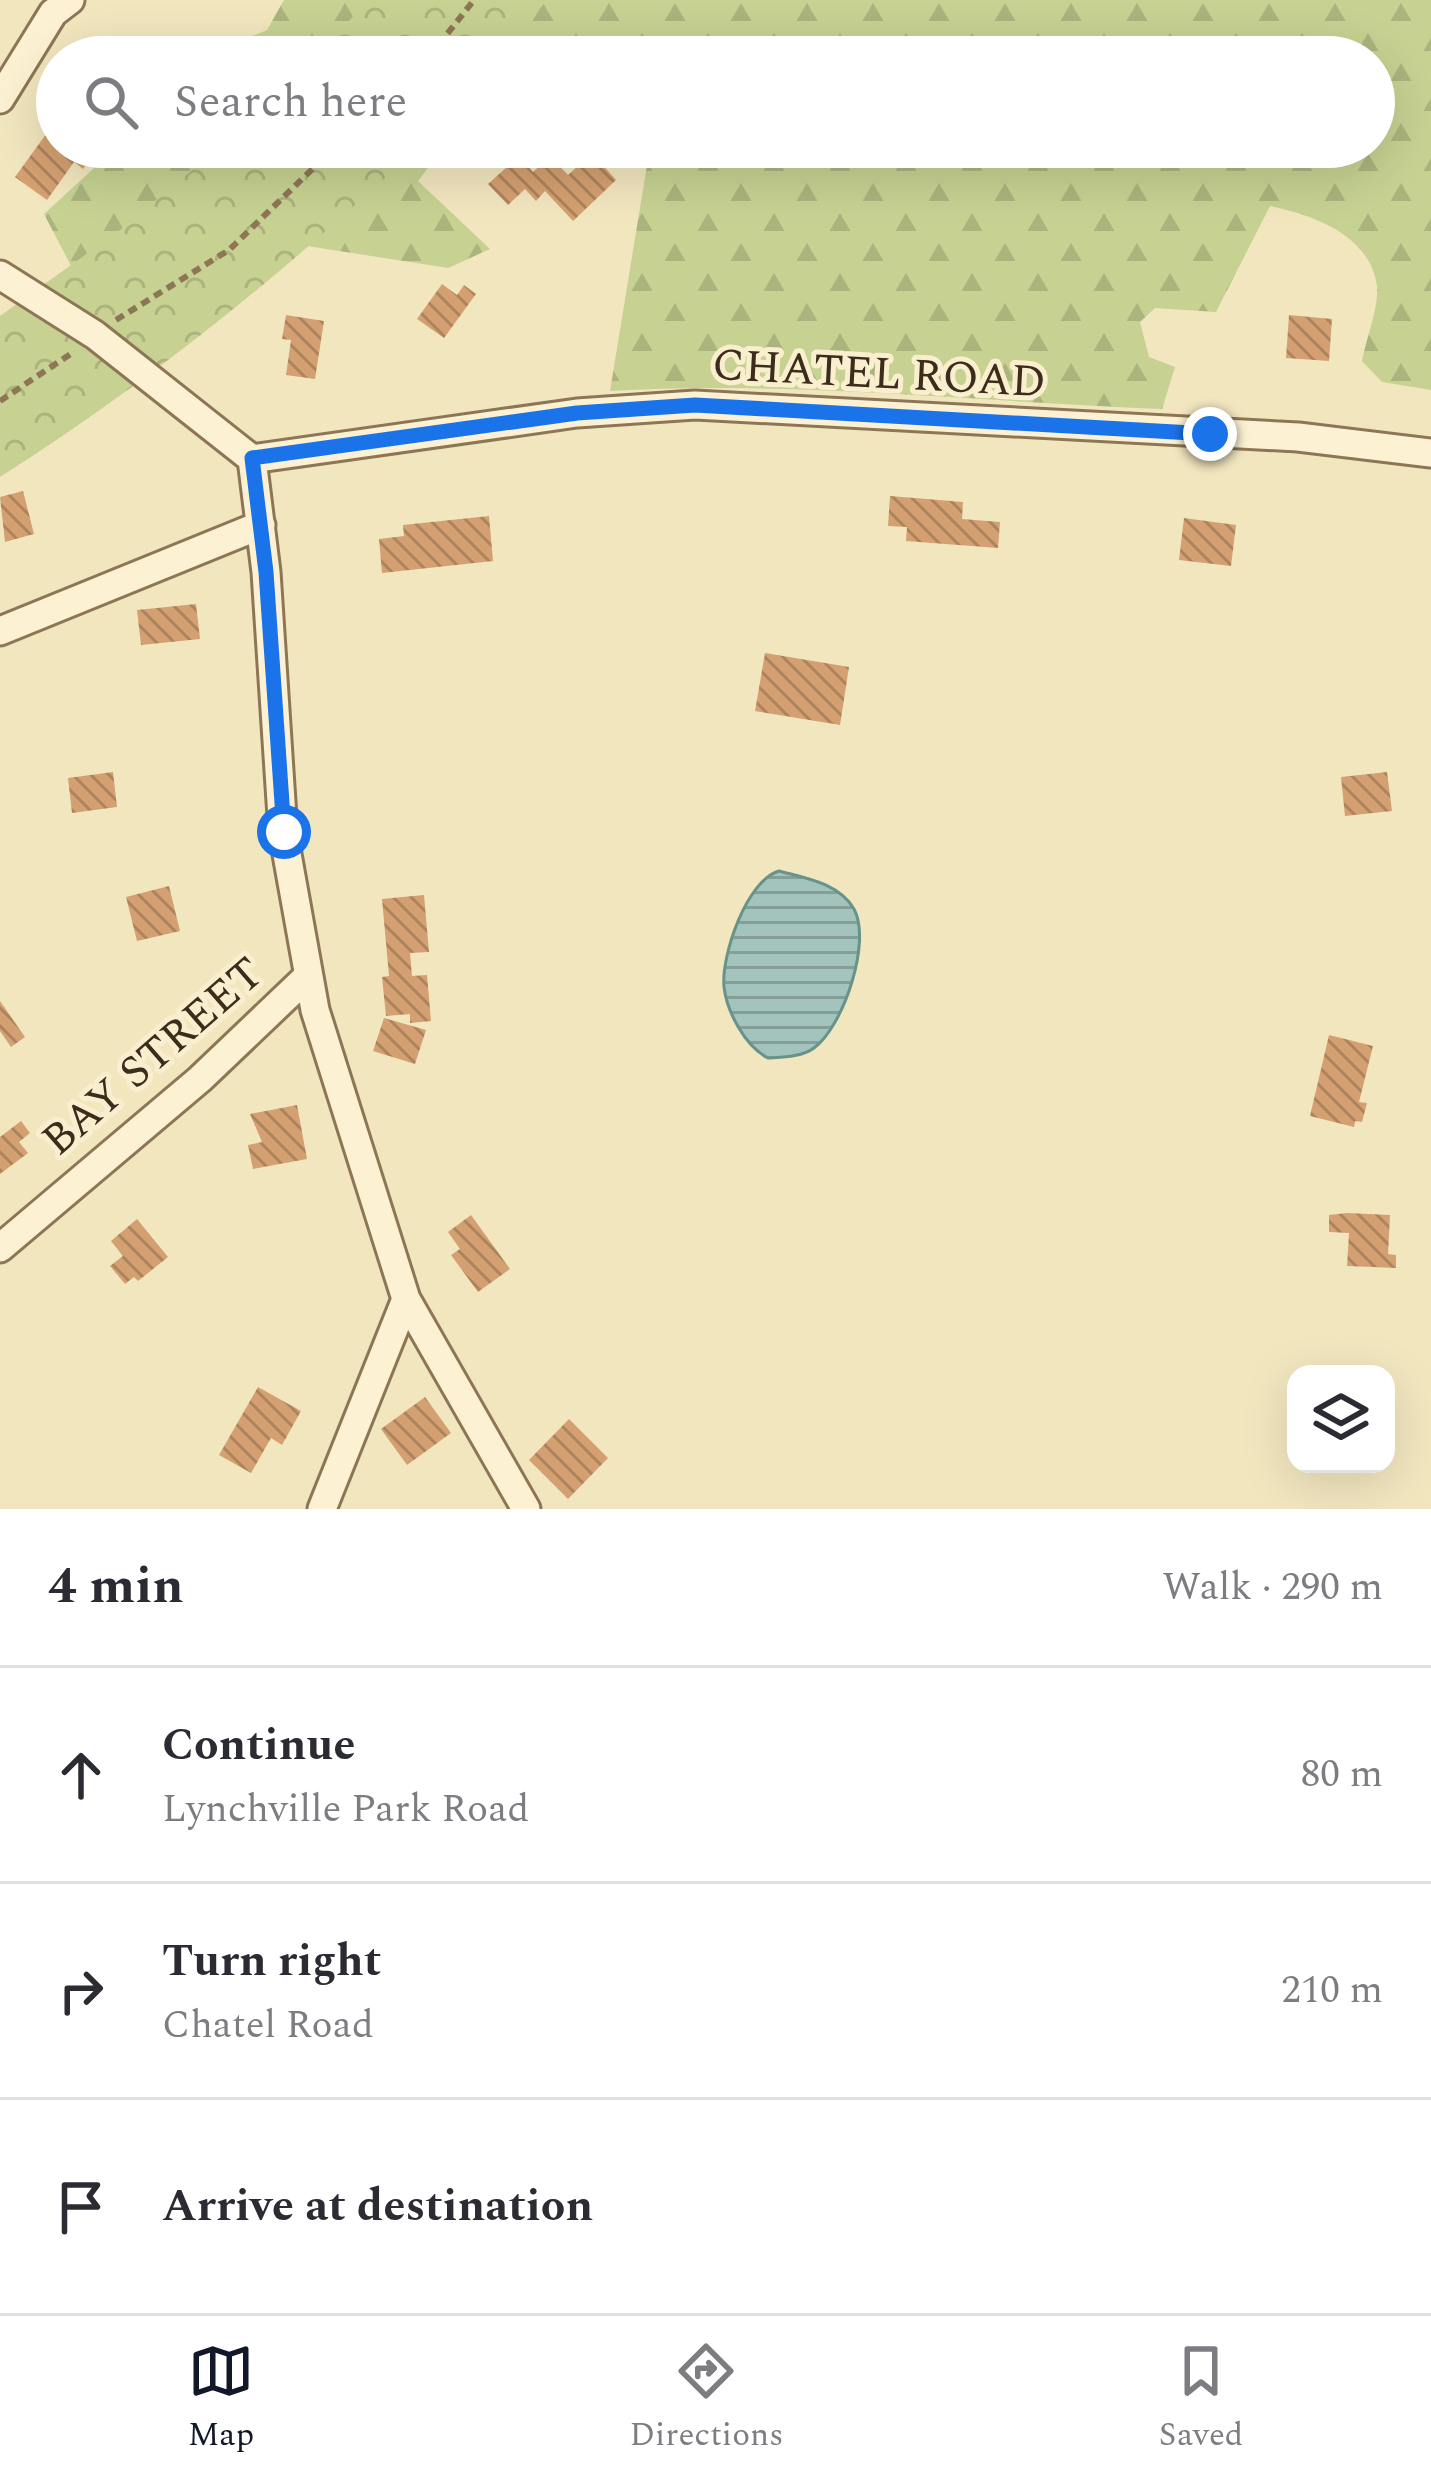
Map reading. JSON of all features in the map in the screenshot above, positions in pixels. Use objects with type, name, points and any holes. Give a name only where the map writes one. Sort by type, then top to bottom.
[{"type":"street","points":[[0,99],[54,4]]},
{"type":"street","points":[[0,275],[95,335],[252,458],[262,525],[284,832],[308,976],[406,1299],[526,1509]]},
{"type":"street","name":"CHATEL ROAD","points":[[252,458],[577,413],[695,405],[1298,437],[1431,453]]},
{"type":"street","points":[[0,631],[262,525]]},
{"type":"street","name":"BAY STREET","points":[[0,1248],[200,1079],[308,976]]},
{"type":"street","points":[[322,1509],[406,1299]]},
{"type":"path","points":[[445,36],[475,0]]},
{"type":"path","points":[[110,323],[229,250],[313,168]]},
{"type":"path","points":[[0,400],[82,345]]},
{"type":"green space","points":[[284,0],[1431,0],[1431,390],[1382,382],[1362,361],[1377,294],[1372,268],[1363,253],[1337,230],[1270,206],[1216,312],[1155,308],[1140,322],[1149,357],[1175,367],[1162,409],[817,390],[610,391],[647,168],[1395,168],[1395,36],[253,36],[267,30]]},
{"type":"green space","points":[[368,0],[547,0],[517,36],[335,36]]},
{"type":"green space","points":[[94,168],[428,168],[418,181],[490,249],[448,268],[288,243],[93,308],[44,214]]},
{"type":"green space","points":[[195,168],[395,168],[217,322],[0,477],[0,316],[120,230]]},
{"type":"water","points":[[779,871],[821,883],[848,900],[859,924],[859,942],[852,983],[825,1037],[804,1053],[768,1058],[745,1037],[733,1017],[724,973],[747,903],[767,877]]},
{"type":"building","points":[[36,148],[36,168],[70,168],[47,200],[15,177]]},
{"type":"building","points":[[506,168],[533,172],[561,168],[568,175],[576,168],[605,168],[616,180],[573,221],[545,191],[536,201],[525,189],[508,205],[488,184]]},
{"type":"building","points":[[442,284],[457,295],[464,285],[476,294],[444,338],[417,319]]},
{"type":"building","points":[[286,315],[324,321],[315,379],[286,375],[291,340],[282,339]]},
{"type":"building","points":[[1289,315],[1332,319],[1329,361],[1286,358]]},
{"type":"building","points":[[23,491],[34,534],[5,542],[0,497]]},
{"type":"building","points":[[890,496],[963,502],[962,519],[1000,522],[998,548],[906,541],[907,527],[888,526]]},
{"type":"building","points":[[489,516],[493,561],[382,573],[379,539],[404,536],[403,525]]},
{"type":"building","points":[[1184,518],[1236,525],[1231,566],[1179,560]]},
{"type":"building","points":[[196,604],[200,639],[141,645],[137,610]]},
{"type":"building","points":[[765,653],[849,667],[840,725],[755,711]]},
{"type":"building","points":[[113,772],[117,807],[72,813],[68,778]]},
{"type":"building","points":[[1387,772],[1392,811],[1345,816],[1341,777]]},
{"type":"building","points":[[169,886],[180,931],[137,941],[126,897]]},
{"type":"building","points":[[424,895],[429,952],[410,953],[412,976],[427,975],[431,1021],[410,1023],[410,1014],[386,1016],[382,977],[389,976],[382,899]]},
{"type":"building","points":[[0,1001],[25,1037],[11,1047],[0,1031]]},
{"type":"building","points":[[384,1018],[426,1030],[415,1064],[373,1051]]},
{"type":"building","points":[[1329,1035],[1373,1046],[1359,1102],[1367,1103],[1362,1122],[1355,1121],[1354,1127],[1310,1116]]},
{"type":"building","points":[[297,1105],[307,1159],[253,1169],[248,1145],[262,1142],[250,1114]]},
{"type":"building","points":[[21,1121],[30,1133],[19,1142],[28,1153],[0,1174],[0,1137]]},
{"type":"building","points":[[471,1215],[510,1269],[478,1292],[451,1255],[460,1249],[448,1232]]},
{"type":"building","points":[[1329,1215],[1390,1215],[1388,1254],[1396,1255],[1396,1268],[1347,1266],[1349,1233],[1329,1232]]},
{"type":"building","points":[[137,1219],[168,1257],[138,1281],[134,1277],[125,1284],[110,1266],[123,1256],[111,1241]]},
{"type":"building","points":[[258,1387],[301,1411],[282,1445],[271,1438],[251,1473],[219,1455]]},
{"type":"building","points":[[425,1397],[451,1433],[407,1465],[381,1429]]},
{"type":"building","points":[[569,1419],[608,1458],[568,1499],[529,1460]]},
{"type":"route","points":[[284,832],[262,525],[252,458],[577,413],[695,405],[1210,434]]}]
